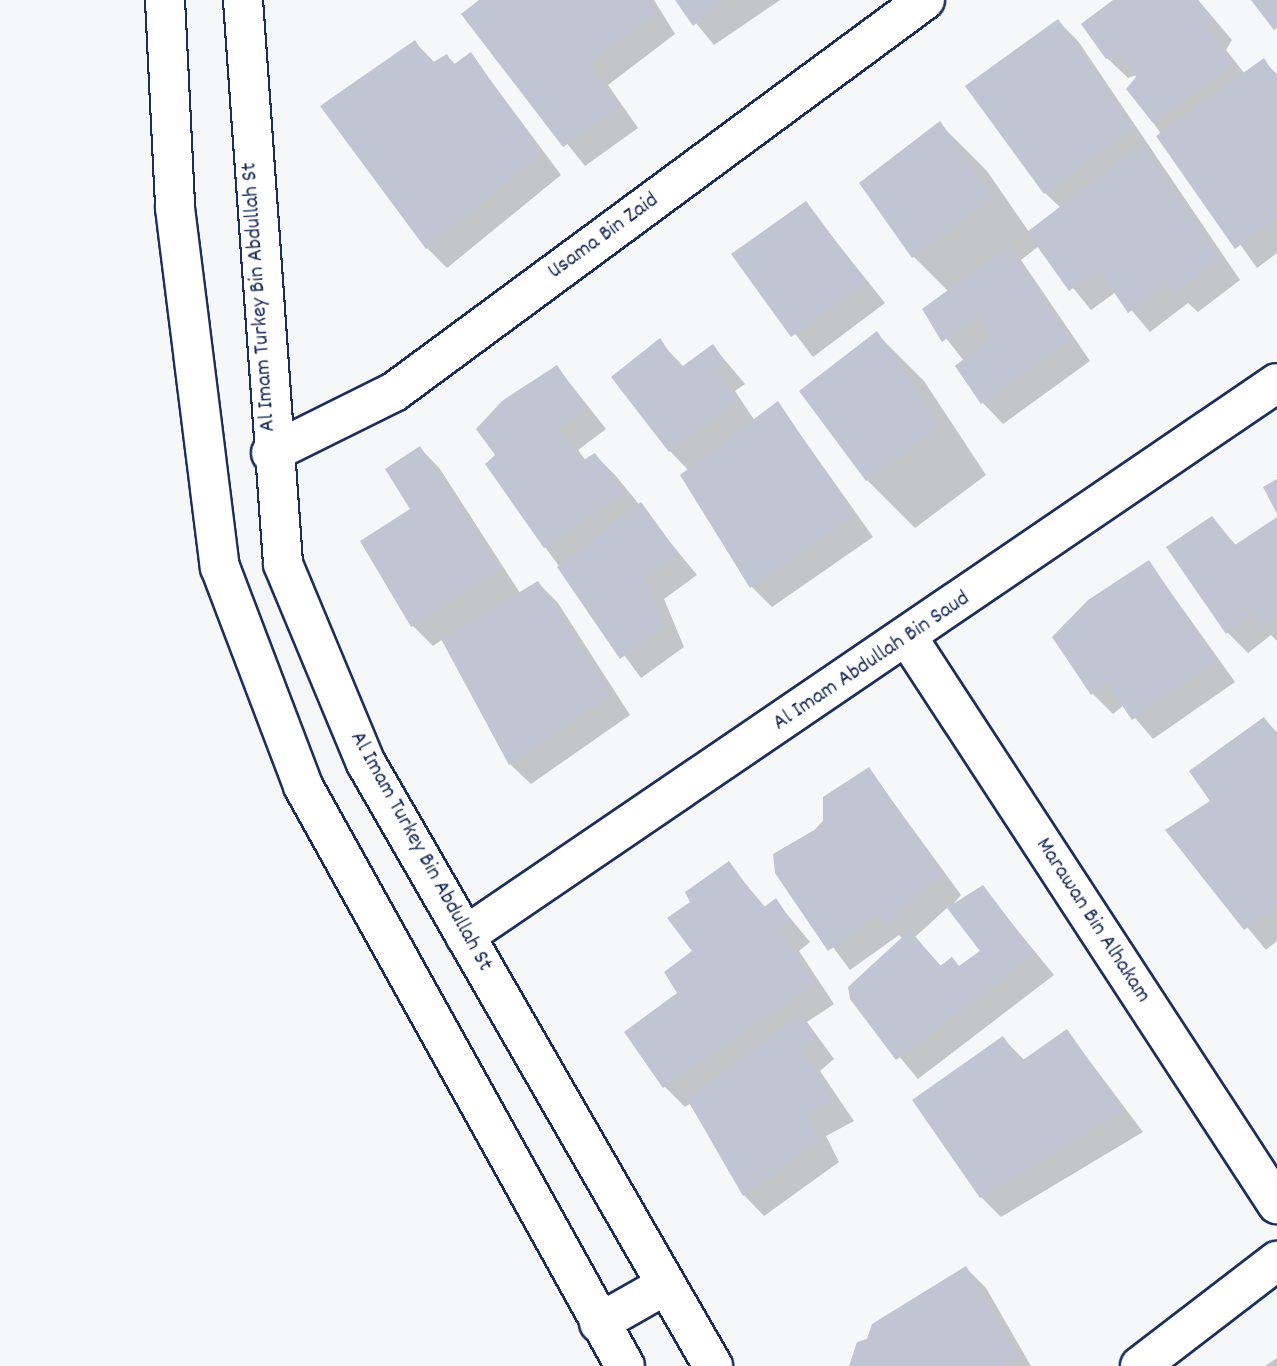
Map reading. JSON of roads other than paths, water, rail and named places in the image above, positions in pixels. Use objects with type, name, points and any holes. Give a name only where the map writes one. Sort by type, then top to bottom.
[{"type":"street","points":[[165,0],[175,208],[220,567],[303,786],[625,1366]]},
{"type":"street","name":"Al Imam Turkey Bin Abdullah St","points":[[243,0],[271,453],[283,564],[366,763],[713,1366]]},
{"type":"street","name":"Usama Bin Zaid","points":[[271,453],[394,391],[925,0]]},
{"type":"street","name":"Al Imam Abdullah Bin Saud","points":[[464,936],[908,638],[1277,383]]},
{"type":"street","name":"Marawan Bin Alhakam","points":[[908,638],[1277,1204]]},
{"type":"street","points":[[1140,1366],[1277,1261]]},
{"type":"street","points":[[599,1323],[666,1285]]}]
